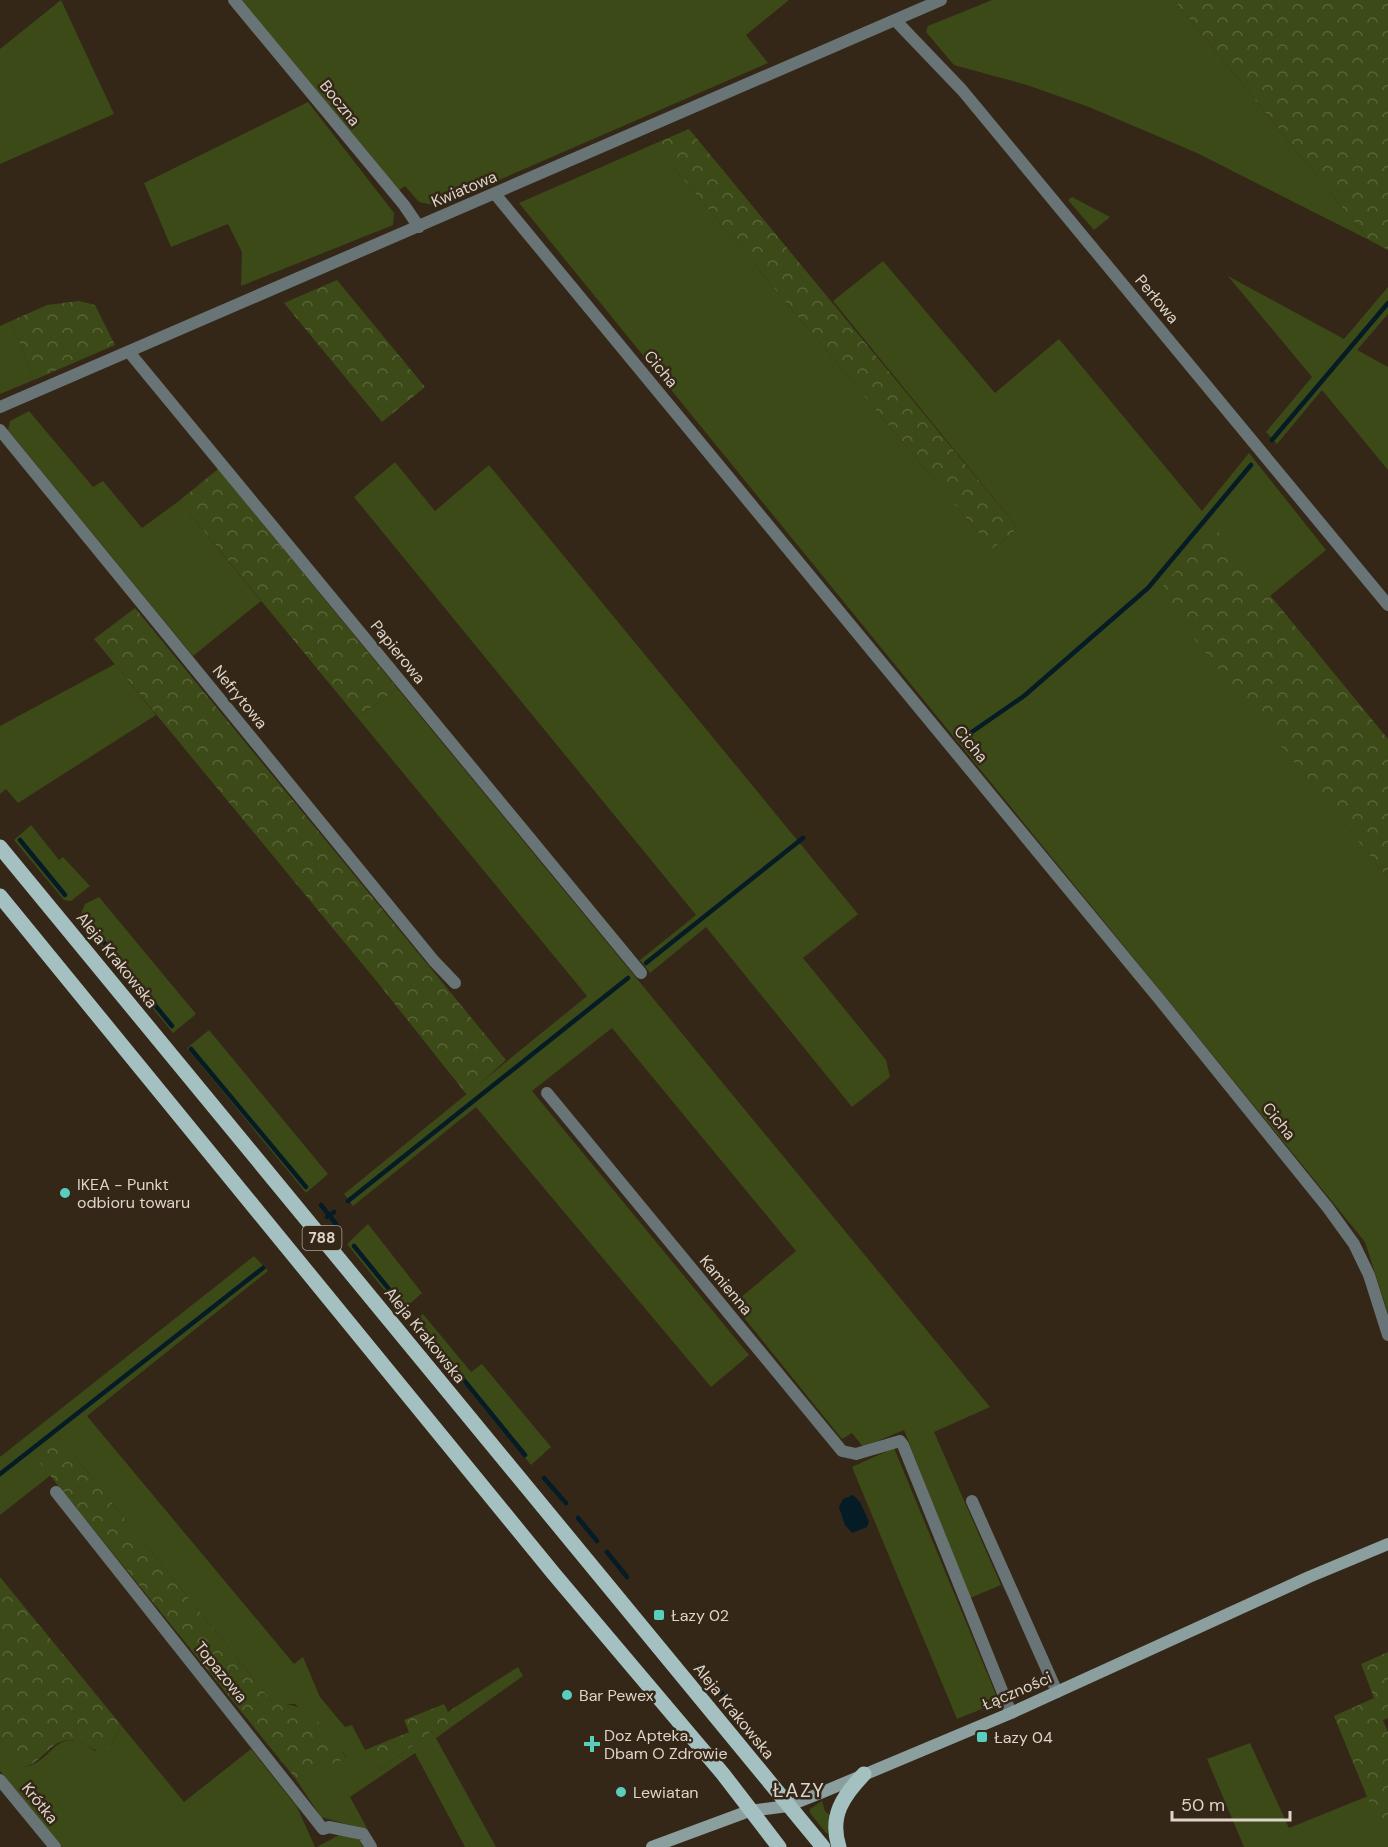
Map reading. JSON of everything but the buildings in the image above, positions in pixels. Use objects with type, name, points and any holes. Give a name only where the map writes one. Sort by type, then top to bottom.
[{"type":"main road","name":"Aleja Krakowska","points":[[0,847],[823,1847]]},
{"type":"main road","name":"788","points":[[0,896],[554,1574],[723,1774],[749,1811],[779,1847]]},
{"type":"main road","points":[[839,1847],[836,1823],[841,1801],[864,1774]]},
{"type":"street","name":"Boczna","points":[[234,0],[404,205],[419,227]]},
{"type":"street","name":"Kwiatowa","points":[[0,407],[941,0]]},
{"type":"street","name":"Perłowa","points":[[895,20],[962,90],[1388,605]]},
{"type":"street","name":"Cicha","points":[[495,194],[1160,1000],[1328,1208],[1354,1244],[1369,1275],[1388,1335]]},
{"type":"street","name":"Papierowa","points":[[129,352],[641,973]]},
{"type":"street","name":"Nefrytowa","points":[[0,430],[434,961],[455,983]]},
{"type":"street","name":"Kamienna","points":[[547,1094],[842,1451],[856,1454],[900,1441],[908,1454],[1011,1713]]},
{"type":"street","name":"Topazowa","points":[[56,1492],[323,1828],[363,1833],[371,1847]]},
{"type":"street","points":[[972,1501],[1057,1692]]},
{"type":"street","name":"Łączności","points":[[652,1847],[749,1811],[788,1806],[1011,1713],[1309,1577],[1388,1544]]},
{"type":"street","name":"Krótka","points":[[0,1779],[55,1847]]},
{"type":"green space","points":[[61,0],[114,114],[0,164],[0,49]]},
{"type":"green space","points":[[240,0],[789,0],[746,35],[768,63],[439,206],[419,202],[405,186],[398,191]]},
{"type":"green space","points":[[992,0],[1174,0],[1369,240],[1197,153],[1089,107],[1027,85],[954,65],[926,32],[928,26]]},
{"type":"green space","points":[[1174,0],[1388,0],[1388,250],[1369,240]]},
{"type":"green space","points":[[308,102],[394,213],[393,225],[241,286],[242,252],[228,224],[171,247],[144,183]]},
{"type":"green space","points":[[689,129],[1018,528],[992,549],[654,144]]},
{"type":"green space","points":[[654,144],[992,549],[1018,528],[833,301],[883,261],[995,393],[1059,339],[1202,511],[1249,453],[1326,550],[1270,596],[1214,528],[1158,593],[1388,878],[1388,1313],[1365,1242],[519,203]]},
{"type":"green space","points":[[1072,197],[1110,217],[1094,230],[1068,200]]},
{"type":"green space","points":[[1228,276],[1344,339],[1388,287],[1388,314],[1357,350],[1388,367],[1388,470],[1322,390],[1277,444],[1266,432],[1312,377]]},
{"type":"green space","points":[[337,280],[425,387],[382,422],[284,303]]},
{"type":"green space","points":[[79,301],[95,305],[115,345],[34,380],[11,321],[47,305]]},
{"type":"green space","points":[[11,321],[34,380],[0,394],[0,326]]},
{"type":"green space","points":[[29,411],[93,487],[103,481],[142,528],[179,501],[261,601],[193,656],[8,430],[10,421]]},
{"type":"green space","points":[[395,462],[435,511],[489,465],[858,914],[803,958],[886,1060],[890,1077],[852,1107],[706,927],[650,973],[640,960],[696,915],[354,497]]},
{"type":"green space","points":[[218,469],[398,689],[357,717],[179,501]]},
{"type":"green space","points":[[1214,527],[1388,739],[1388,878],[1157,593]]},
{"type":"green space","points":[[135,608],[506,1060],[467,1095],[378,983],[94,639]]},
{"type":"green space","points":[[115,664],[156,715],[18,803],[6,789],[0,794],[0,726]]},
{"type":"green space","points":[[398,689],[990,1407],[934,1432],[1001,1585],[970,1598],[904,1430],[863,1447],[852,1433],[842,1439],[733,1304],[796,1251],[612,1028],[532,1091],[749,1355],[711,1387],[476,1107],[353,1206],[344,1194],[587,996],[357,717]]},
{"type":"green space","points":[[31,825],[59,860],[63,857],[90,886],[71,901],[64,900],[14,840]]},
{"type":"green space","points":[[99,897],[196,1014],[173,1033],[79,918],[85,904]]},
{"type":"green space","points":[[209,1030],[328,1174],[306,1193],[187,1048]]},
{"type":"green space","points":[[368,1224],[422,1293],[405,1308],[398,1307],[347,1244]]},
{"type":"green space","points":[[254,1256],[268,1271],[87,1416],[294,1664],[303,1657],[320,1697],[345,1727],[352,1725],[365,1750],[380,1770],[432,1731],[496,1847],[465,1847],[415,1753],[350,1797],[368,1830],[321,1817],[295,1778],[347,1757],[295,1704],[274,1704],[60,1438],[36,1457],[51,1475],[0,1515],[0,1457]]},
{"type":"green space","points":[[423,1314],[471,1372],[482,1364],[551,1447],[531,1465],[413,1323]]},
{"type":"green space","points":[[60,1438],[274,1704],[287,1704],[308,1713],[324,1728],[347,1758],[295,1778],[35,1457]]},
{"type":"green space","points":[[894,1448],[999,1702],[957,1719],[852,1467]]},
{"type":"green space","points":[[0,1577],[121,1725],[112,1744],[104,1752],[78,1741],[68,1740],[55,1745],[35,1762],[23,1767],[0,1738]]},
{"type":"green space","points":[[1388,1652],[1388,1718],[1383,1720],[1388,1732],[1388,1836],[1384,1838],[1334,1716],[1374,1698],[1361,1664]]},
{"type":"green space","points":[[518,1667],[523,1676],[464,1718],[457,1706]]},
{"type":"green space","points":[[444,1704],[448,1712],[457,1706],[464,1718],[436,1738],[432,1731],[380,1770],[365,1750],[409,1732],[404,1720]]},
{"type":"green space","points":[[121,1725],[184,1802],[251,1749],[297,1807],[315,1847],[62,1847],[0,1771],[0,1738],[24,1767],[42,1759],[63,1742],[71,1740],[82,1743],[95,1751],[112,1744]]},
{"type":"green space","points":[[1250,1743],[1289,1828],[1368,1796],[1384,1837],[1388,1836],[1388,1847],[1244,1847],[1207,1759]]},
{"type":"green space","points":[[822,1801],[825,1811],[830,1815],[830,1834],[826,1833],[810,1813],[810,1809]]},
{"type":"green space","points":[[341,1834],[359,1839],[363,1847],[317,1847]]},
{"type":"water","points":[[853,1495],[860,1502],[869,1522],[867,1527],[852,1533],[845,1525],[839,1507],[843,1499]]},
{"type":"waterway","points":[[1272,440],[1388,303]]},
{"type":"waterway","points":[[966,736],[1024,696],[1148,588],[1251,465]]},
{"type":"waterway","points":[[646,963],[803,838]]},
{"type":"waterway","points":[[20,840],[65,895]]},
{"type":"waterway","points":[[83,917],[172,1026]]},
{"type":"waterway","points":[[348,1201],[628,978]]},
{"type":"waterway","points":[[191,1049],[306,1187]]},
{"type":"waterway","points":[[321,1205],[336,1224]]},
{"type":"waterway","points":[[327,1217],[334,1212]]},
{"type":"waterway","points":[[354,1246],[401,1304]]},
{"type":"waterway","points":[[0,1474],[263,1268]]},
{"type":"waterway","points":[[418,1324],[525,1455]]},
{"type":"waterway","points":[[544,1478],[566,1503]]},
{"type":"waterway","points":[[578,1518],[597,1541]]},
{"type":"waterway","points":[[607,1552],[627,1577]]},
{"type":"waterway","points":[[699,1666],[758,1737]]},
{"type":"place","name":"IKEA - Punkt odbioru towaru","points":[[65,1193]]},
{"type":"place","name":"Łazy 02","points":[[659,1615]]},
{"type":"place","name":"Bar Pewex","points":[[567,1695]]},
{"type":"place","name":"Łazy 04","points":[[982,1737]]},
{"type":"place","name":"Doz Apteka. Dbam O Zdrowie","points":[[592,1744]]},
{"type":"place","name":"Lewiatan","points":[[621,1792]]},
{"type":"district","name":"ŁAZY","points":[[799,1790]]}]
